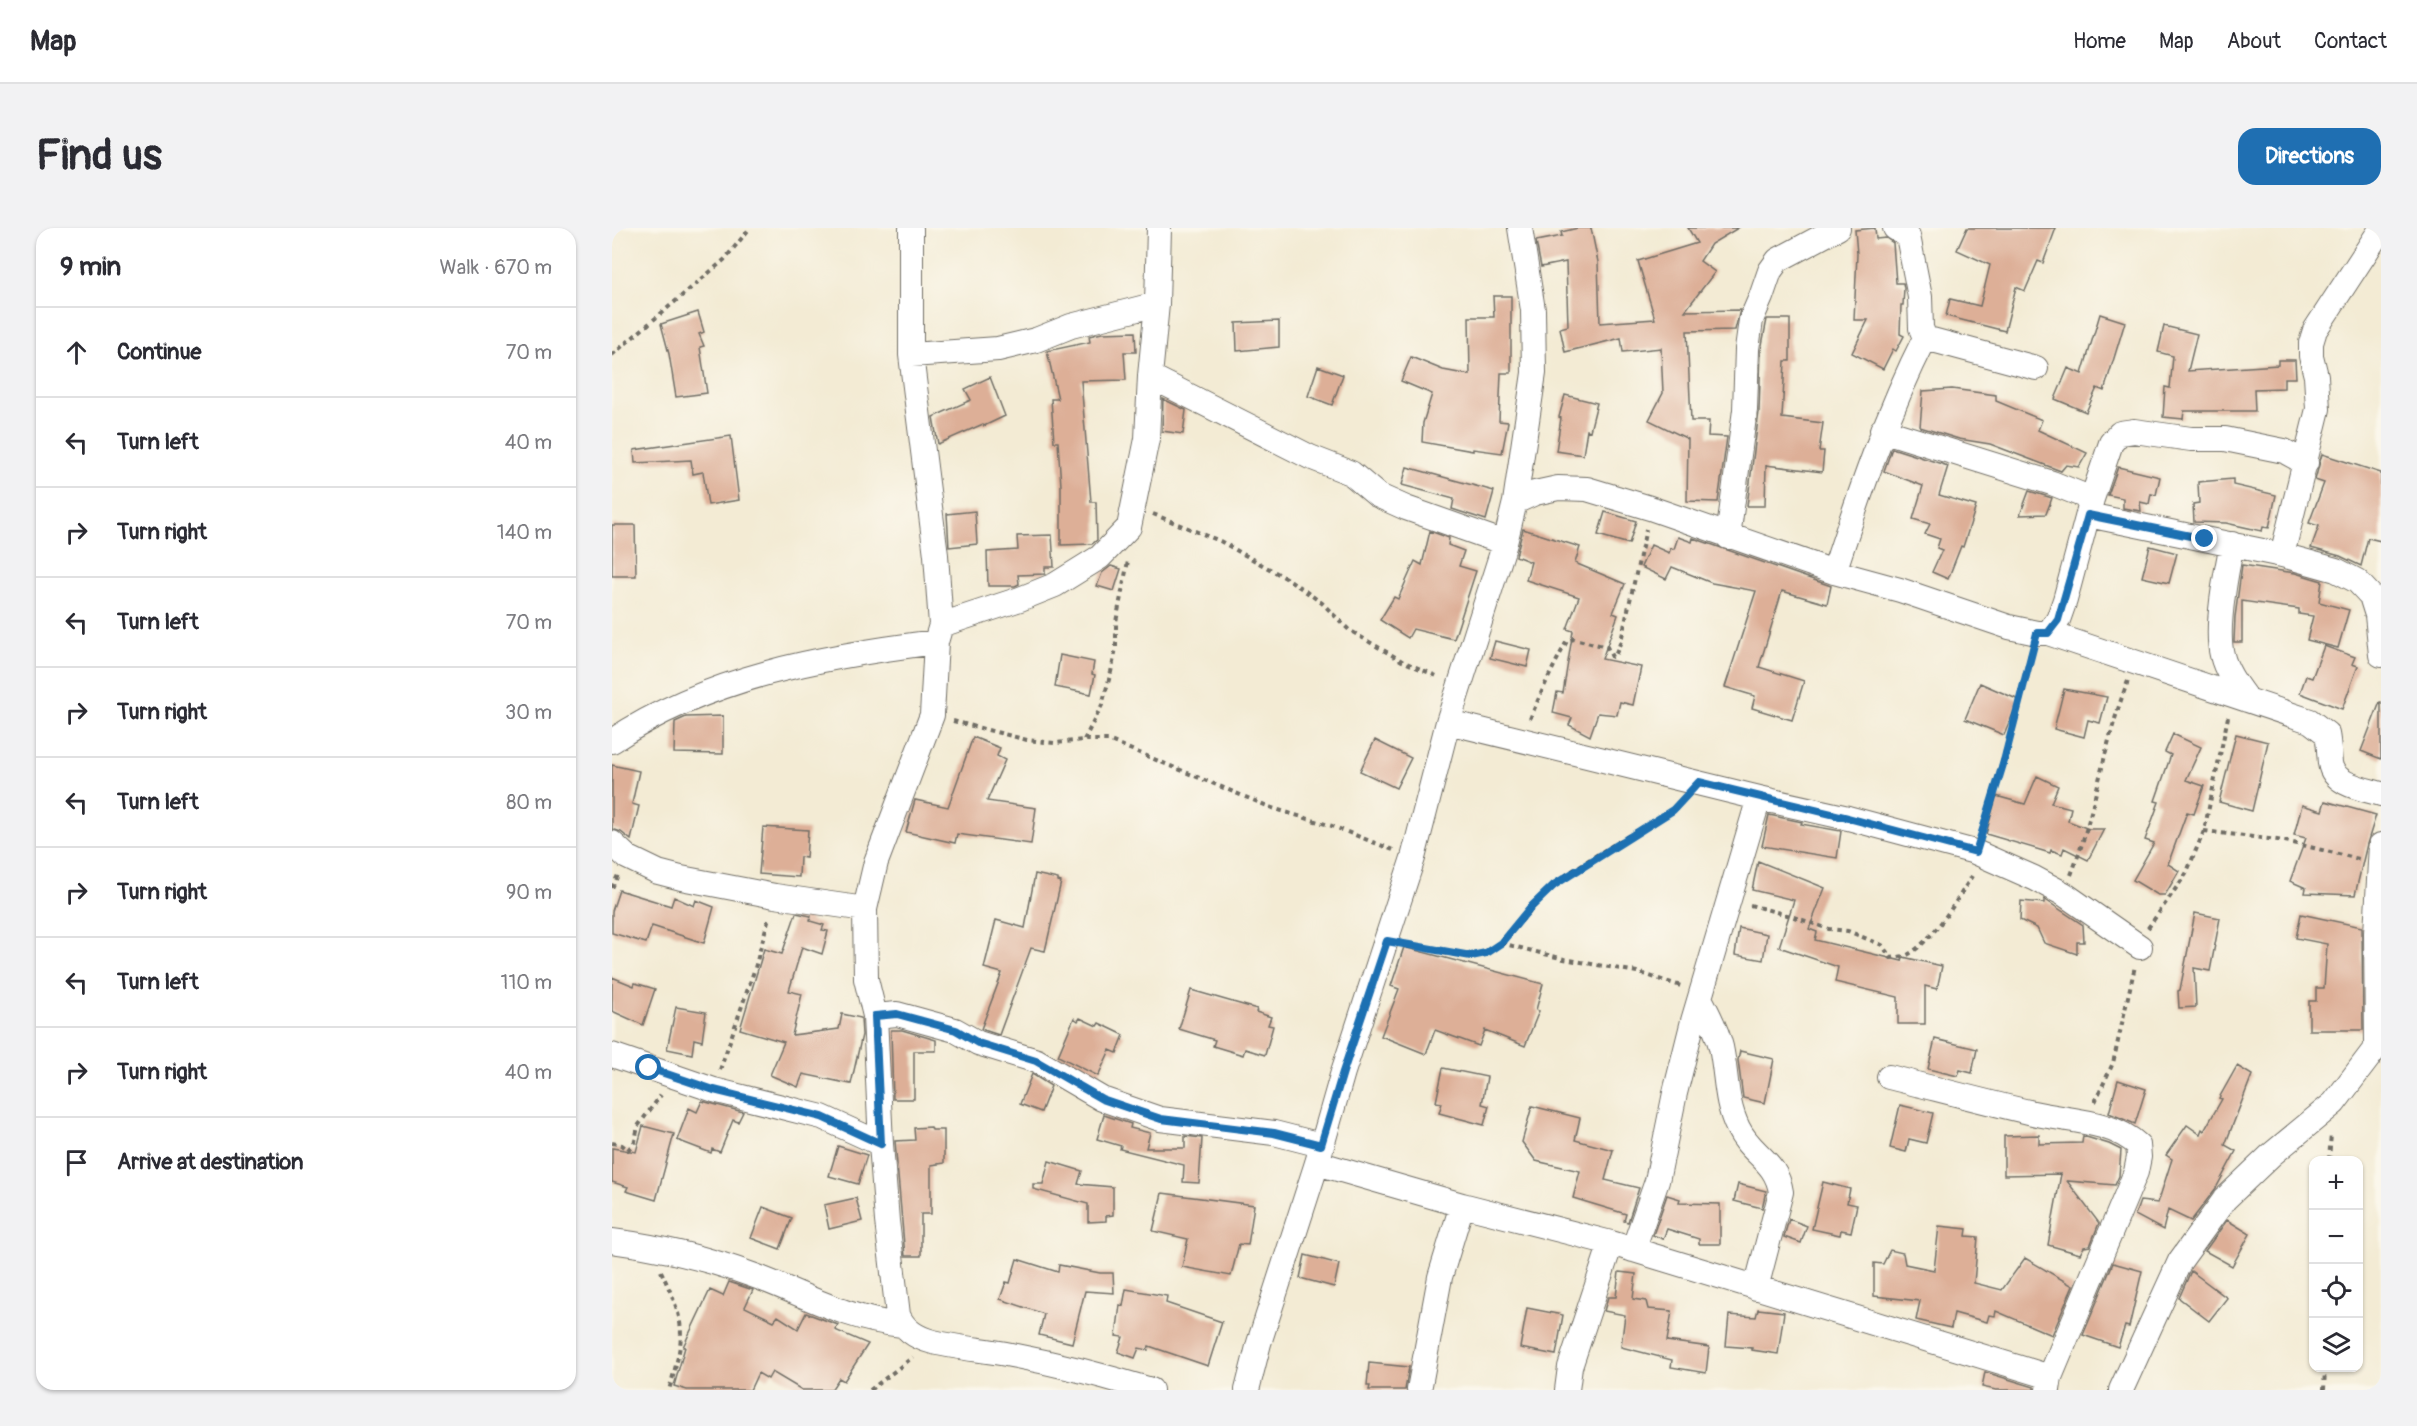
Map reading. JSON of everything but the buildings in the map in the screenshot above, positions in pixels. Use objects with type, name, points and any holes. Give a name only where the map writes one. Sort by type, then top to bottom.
[{"type":"street","points":[[902,1325],[894,1285],[881,1144],[875,1016],[866,979],[865,909],[876,862],[932,715],[939,633],[936,555],[911,355],[911,228]]},
{"type":"street","points":[[612,741],[664,710],[757,676],[939,633],[1055,585],[1100,557],[1131,516],[1147,439],[1150,376],[1158,304],[1159,228]]},
{"type":"street","points":[[1247,1390],[1259,1343],[1343,1072],[1413,858],[1448,722],[1505,543],[1515,502],[1534,373],[1533,310],[1520,228]]},
{"type":"street","points":[[1728,537],[1745,410],[1747,349],[1751,320],[1770,271],[1778,260],[1838,228]]},
{"type":"street","points":[[1834,572],[1882,430],[1924,338],[1921,327],[1920,297],[1908,237],[1895,228]]},
{"type":"street","points":[[2282,555],[2318,409],[2311,343],[2315,330],[2381,229]]},
{"type":"street","points":[[911,355],[998,349],[1036,340],[1071,326],[1158,304]]},
{"type":"street","points":[[1924,338],[2037,368]]},
{"type":"street","points":[[1150,376],[1310,457],[1351,473],[1377,495],[1406,508],[1505,543]]},
{"type":"street","points":[[1882,430],[2052,483],[2090,507],[2336,570],[2357,581],[2372,596],[2381,655]]},
{"type":"street","points":[[2042,633],[2058,620],[2111,443],[2120,433],[2134,431],[2191,439],[2225,439],[2284,451],[2306,463]]},
{"type":"street","points":[[1515,502],[1535,493],[1558,488],[1587,489],[1650,508],[1834,572],[1900,590],[2009,627],[2042,633],[2310,721],[2327,734],[2331,766],[2335,775],[2343,782],[2381,794]]},
{"type":"street","points":[[2232,544],[2222,606],[2222,655],[2240,698]]},
{"type":"street","points":[[2193,683],[2211,669],[2222,655]]},
{"type":"street","points":[[1448,722],[1848,818],[1980,853],[2064,894],[2140,947]]},
{"type":"street","points":[[1567,1390],[1570,1367],[1622,1246],[1657,1181],[1693,1021],[1759,798]]},
{"type":"street","points":[[612,843],[627,857],[658,872],[775,896],[865,909]]},
{"type":"street","points":[[2121,1390],[2180,1261],[2225,1199],[2271,1155],[2334,1103],[2379,1042],[2376,933],[2380,856]]},
{"type":"street","points":[[1701,998],[1720,1044],[1728,1107],[1739,1131],[1751,1148],[1767,1161],[1778,1178],[1781,1192],[1756,1288]]},
{"type":"street","points":[[875,1016],[897,1014],[956,1030],[978,1043],[1036,1061],[1102,1099],[1161,1119],[1274,1133],[1319,1154],[1462,1205],[1622,1246],[2049,1383],[2136,1172],[2139,1157],[2138,1145],[2128,1136],[2086,1122],[2036,1114],[1889,1077]]},
{"type":"street","points":[[612,1055],[714,1090],[822,1117],[881,1144]]},
{"type":"street","points":[[1419,1390],[1440,1277],[1462,1205]]},
{"type":"street","points":[[612,1241],[653,1247],[729,1266],[854,1316],[881,1323],[902,1325],[912,1333],[932,1342],[1012,1355],[1091,1372],[1151,1390]]},
{"type":"path","points":[[612,355],[724,260],[750,228]]},
{"type":"path","points":[[1522,740],[1545,682],[1567,641],[1574,639],[1607,647],[1612,657],[1615,656],[1621,641],[1650,508]]},
{"type":"path","points":[[1084,740],[1102,705],[1111,672],[1116,648],[1116,622],[1128,571],[1131,516],[1220,542],[1291,581],[1322,603],[1349,630],[1402,661],[1460,686]]},
{"type":"path","points":[[1729,900],[1791,916],[1829,929],[1848,931],[1882,945],[1891,958],[1908,955],[1927,938],[1956,902],[1980,853],[2004,761],[2042,633]]},
{"type":"path","points":[[2064,894],[2082,847],[2115,714],[2135,664]]},
{"type":"path","points":[[2086,1122],[2113,1063],[2140,947],[2152,921],[2186,874],[2204,831],[2240,698]]},
{"type":"path","points":[[932,715],[1027,740],[1055,743],[1108,740],[1272,808],[1332,826],[1413,858]]},
{"type":"path","points":[[1387,941],[1471,956],[1486,953],[1501,943],[1529,909],[1554,885],[1673,810],[1699,782]]},
{"type":"path","points":[[2204,831],[2285,841],[2350,856],[2380,856]]},
{"type":"path","points":[[714,1090],[755,968],[775,896]]},
{"type":"path","points":[[1501,943],[1564,959],[1637,972],[1680,986],[1701,998]]},
{"type":"path","points":[[612,1143],[622,1145],[628,1150],[635,1141],[638,1126],[673,1077]]},
{"type":"path","points":[[653,1247],[679,1310],[682,1328],[681,1349],[669,1390]]},
{"type":"path","points":[[870,1390],[932,1342]]},
{"type":"path","points":[[2324,1390],[2325,1372]]},
{"type":"route","points":[[649,1068],[714,1090],[822,1117],[881,1144],[875,1016],[897,1014],[956,1030],[978,1043],[1036,1061],[1102,1099],[1161,1119],[1274,1133],[1321,1145],[1387,941],[1471,956],[1486,953],[1501,943],[1529,909],[1554,885],[1673,810],[1699,782],[1976,852],[2004,761],[2037,633],[2048,633],[2058,620],[2088,515],[2205,539]]}]
